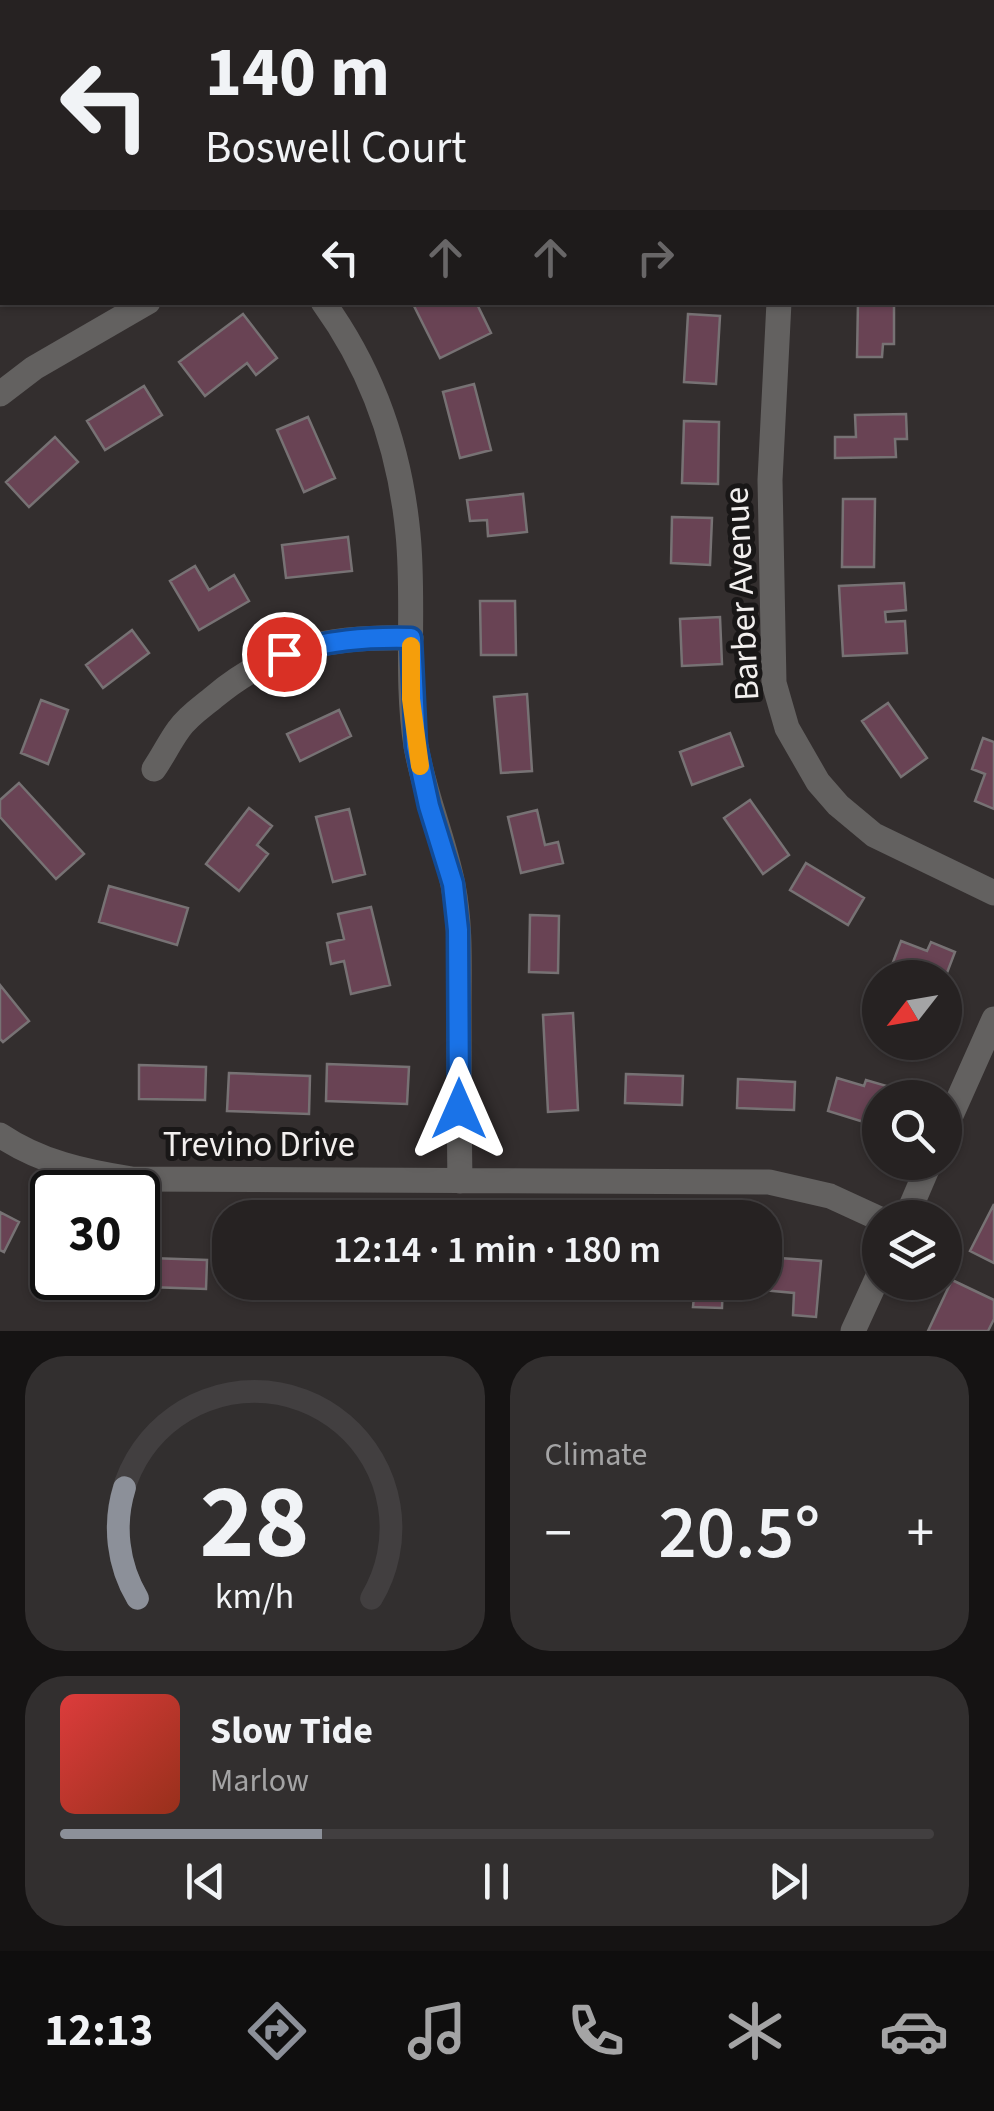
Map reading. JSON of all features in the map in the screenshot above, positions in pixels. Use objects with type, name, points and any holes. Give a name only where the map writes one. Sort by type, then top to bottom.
[{"type":"street","points":[[0,394],[34,368],[143,305]]},
{"type":"street","points":[[325,305],[372,385],[400,474],[408,536],[416,746],[453,884],[458,930],[460,1181]]},
{"type":"street","name":"Barber Avenue","points":[[778,305],[770,480],[773,646],[774,683],[786,728],[818,782],[874,835],[994,893]]},
{"type":"street","points":[[154,769],[180,728],[230,684],[256,667],[314,644],[360,637],[411,638]]},
{"type":"street","points":[[962,1091],[994,1019]]},
{"type":"street","name":"Trevino Drive","points":[[0,1135],[42,1158],[86,1172],[132,1179],[769,1182],[830,1196],[862,1211]]},
{"type":"street","points":[[854,1331],[868,1300]]},
{"type":"building","points":[[414,305],[477,305],[491,333],[440,358]]},
{"type":"building","points":[[858,305],[894,305],[894,344],[883,344],[882,357],[857,357]]},
{"type":"building","points":[[243,314],[277,358],[256,375],[247,363],[205,396],[179,362]]},
{"type":"building","points":[[688,314],[720,316],[716,384],[684,382]]},
{"type":"building","points":[[474,384],[491,450],[460,458],[443,392]]},
{"type":"building","points":[[144,386],[162,415],[105,450],[87,421]]},
{"type":"building","points":[[906,414],[907,439],[895,439],[896,457],[835,458],[835,437],[856,437],[855,415]]},
{"type":"building","points":[[308,417],[335,478],[304,492],[277,430]]},
{"type":"building","points":[[684,421],[719,422],[718,484],[682,483]]},
{"type":"building","points":[[55,437],[78,462],[29,507],[6,482]]},
{"type":"building","points":[[523,494],[527,532],[488,536],[487,520],[470,521],[467,500]]},
{"type":"building","points":[[843,499],[875,499],[874,567],[842,567]]},
{"type":"building","points":[[672,517],[712,518],[710,565],[671,563]]},
{"type":"building","points":[[348,537],[352,571],[286,578],[282,545]]},
{"type":"building","points":[[195,566],[209,590],[234,575],[249,601],[199,630],[170,581]]},
{"type":"building","points":[[904,583],[906,610],[885,612],[886,622],[905,621],[907,653],[843,656],[839,586]]},
{"type":"building","points":[[480,601],[515,601],[516,655],[481,655]]},
{"type":"building","points":[[720,617],[722,664],[682,666],[680,619]]},
{"type":"building","points":[[132,630],[149,653],[103,688],[86,665]]},
{"type":"building","points":[[527,694],[532,771],[501,773],[494,697]]},
{"type":"building","points":[[41,700],[68,710],[48,764],[21,753]]},
{"type":"building","points":[[888,703],[927,758],[901,777],[862,721]]},
{"type":"building","points":[[339,710],[351,736],[300,761],[287,734]]},
{"type":"building","points":[[730,733],[743,766],[692,785],[680,752]]},
{"type":"building","points":[[983,738],[994,742],[994,809],[975,801],[985,774],[972,769]]},
{"type":"building","points":[[19,783],[84,854],[56,879],[0,817],[0,800]]},
{"type":"building","points":[[750,800],[789,855],[763,874],[724,818]]},
{"type":"building","points":[[249,808],[272,826],[257,845],[268,854],[239,891],[206,864]]},
{"type":"building","points":[[349,809],[365,874],[333,882],[316,817]]},
{"type":"building","points":[[537,810],[545,845],[558,842],[563,863],[521,873],[508,817]]},
{"type":"building","points":[[806,863],[864,898],[848,925],[790,890]]},
{"type":"building","points":[[109,886],[188,908],[177,945],[99,922]]},
{"type":"building","points":[[371,907],[390,985],[351,994],[344,961],[331,964],[327,943],[344,939],[338,914]]},
{"type":"building","points":[[530,915],[559,916],[558,973],[529,972]]},
{"type":"building","points":[[901,941],[927,951],[931,942],[955,952],[952,960],[894,960]]},
{"type":"building","points":[[0,985],[29,1021],[3,1042],[0,1039]]},
{"type":"building","points":[[573,1013],[578,1110],[548,1112],[543,1015]]},
{"type":"building","points":[[327,1064],[409,1067],[407,1104],[326,1101]]},
{"type":"building","points":[[139,1065],[206,1067],[205,1100],[139,1099]]},
{"type":"building","points":[[229,1073],[310,1076],[309,1114],[227,1111]]},
{"type":"building","points":[[626,1074],[683,1076],[682,1105],[625,1103]]},
{"type":"building","points":[[837,1078],[862,1085],[862,1121],[828,1111]]},
{"type":"building","points":[[738,1079],[795,1082],[794,1110],[737,1108]]},
{"type":"building","points":[[994,1204],[994,1263],[970,1251]]},
{"type":"building","points":[[0,1212],[19,1222],[4,1252],[0,1250]]},
{"type":"building","points":[[160,1258],[207,1260],[206,1289],[160,1287]]},
{"type":"building","points":[[782,1258],[821,1261],[816,1317],[793,1315],[794,1293],[782,1292]]},
{"type":"building","points":[[962,1285],[994,1300],[994,1319],[988,1331],[928,1331],[943,1300],[962,1300]]},
{"type":"building","points":[[694,1300],[722,1300],[722,1308],[693,1307]]},
{"type":"slow traffic","points":[[411,646],[411,699],[420,766]]},
{"type":"route","points":[[284,654],[314,644],[360,637],[411,638],[416,746],[453,884],[458,930],[459,1109]]}]
